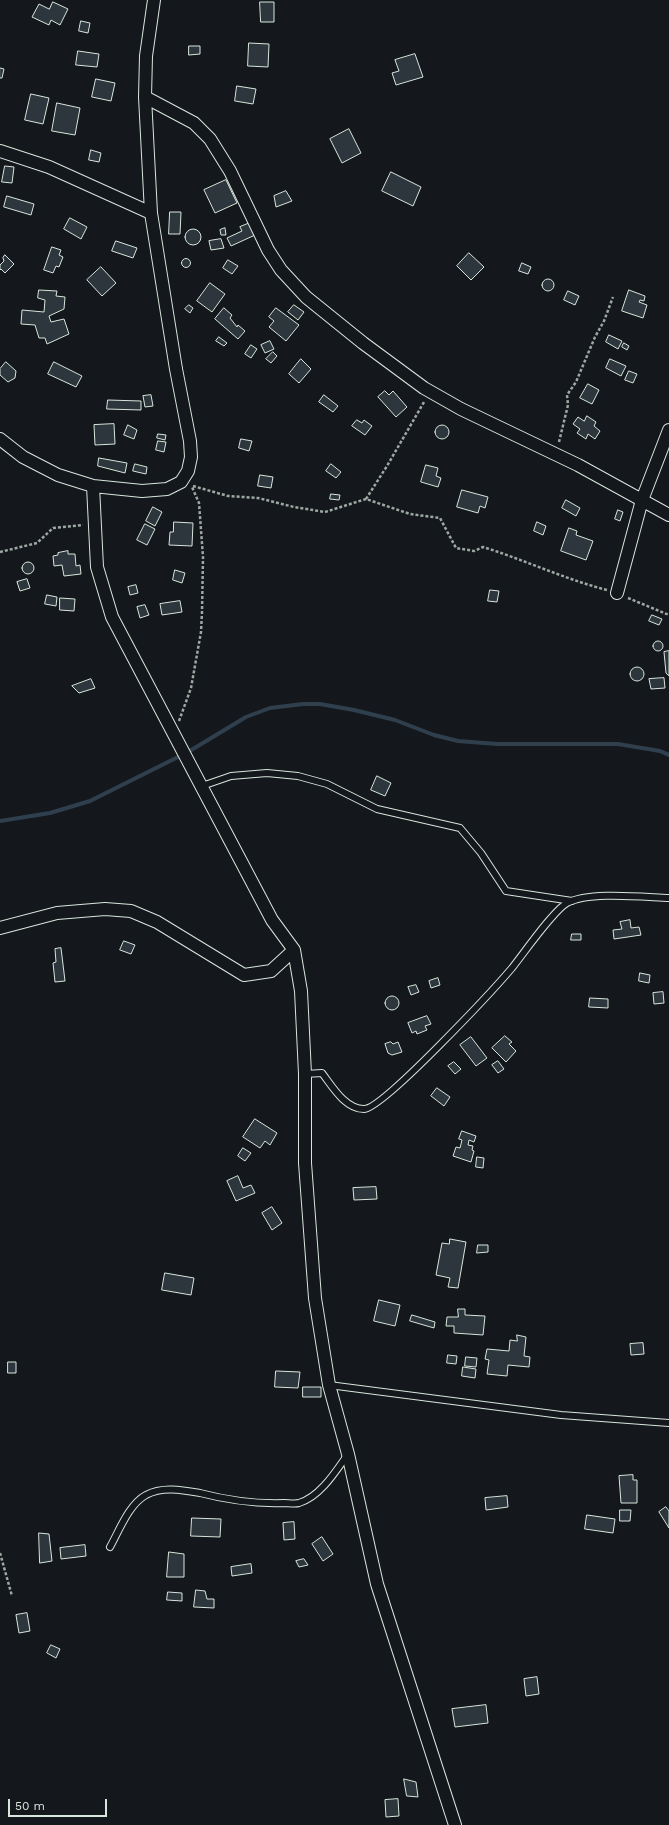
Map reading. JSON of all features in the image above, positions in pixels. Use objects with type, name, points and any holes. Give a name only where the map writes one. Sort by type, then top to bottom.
[{"type":"street","points":[[0,439],[23,457],[58,474],[93,486],[142,491],[167,489],[186,484],[191,457],[190,441],[176,369],[151,212],[146,97],[146,56],[154,0]]},
{"type":"street","points":[[146,97],[194,123],[210,139],[230,170],[272,257],[281,270],[306,297],[363,343],[431,392],[461,409],[557,455],[669,515]]},
{"type":"street","points":[[0,151],[48,167],[151,212]]},
{"type":"street","points":[[617,593],[642,500],[669,430]]},
{"type":"street","points":[[93,486],[97,568],[112,617],[272,920],[294,950],[301,991],[305,1074],[305,1163],[315,1298],[329,1385],[348,1454],[377,1584],[454,1825]]},
{"type":"street","points":[[0,928],[57,913],[105,909],[131,911],[158,922],[244,975],[271,971],[294,950]]},
{"type":"lane","points":[[199,781],[231,776],[267,773],[298,776],[327,784],[377,809],[460,828],[481,853],[506,891],[573,901]]},
{"type":"lane","points":[[305,1074],[322,1073],[346,1101],[356,1108],[365,1109],[373,1107],[406,1079],[511,969],[556,912],[582,897],[642,896],[669,898]]},
{"type":"lane","points":[[329,1385],[561,1415],[669,1423]]},
{"type":"lane","points":[[110,1546],[133,1507],[146,1495],[166,1490],[184,1490],[229,1500],[277,1504],[299,1503],[317,1492],[333,1476],[348,1454]]},
{"type":"path","points":[[557,455],[568,405],[567,395],[576,382],[595,337],[604,321],[613,297]]},
{"type":"path","points":[[366,499],[431,392]]},
{"type":"path","points":[[186,484],[228,496],[258,498],[294,507],[325,512],[366,499],[410,514],[440,518],[456,548],[474,551],[484,547],[513,556],[576,582],[617,593],[669,615]]},
{"type":"path","points":[[174,732],[180,720],[191,688],[201,632],[203,557],[200,504],[186,484]]},
{"type":"path","points":[[0,552],[37,543],[54,528],[95,524]]},
{"type":"path","points":[[0,1553],[12,1596]]},
{"type":"building","points":[[53,2],[68,9],[60,25],[51,20],[49,25],[32,17],[39,4],[49,9]]},
{"type":"building","points":[[260,2],[274,2],[274,22],[261,22]]},
{"type":"building","points":[[81,21],[90,23],[88,33],[79,31]]},
{"type":"building","points":[[249,43],[269,44],[268,67],[248,66]]},
{"type":"building","points":[[189,46],[200,46],[200,54],[189,55]]},
{"type":"building","points":[[78,51],[99,54],[97,67],[76,65]]},
{"type":"building","points":[[415,54],[423,77],[396,85],[392,73],[399,71],[395,60]]},
{"type":"building","points":[[0,68],[4,69],[2,78],[0,78]]},
{"type":"building","points":[[96,79],[115,83],[111,101],[92,97]]},
{"type":"building","points":[[237,86],[256,89],[253,104],[235,101]]},
{"type":"building","points":[[31,94],[49,98],[43,124],[25,120]]},
{"type":"building","points":[[57,103],[80,108],[75,135],[52,131]]},
{"type":"building","points":[[349,129],[361,153],[342,163],[330,139]]},
{"type":"building","points":[[91,150],[101,153],[99,162],[89,160]]},
{"type":"building","points":[[5,166],[14,167],[12,183],[2,182]]},
{"type":"building","points":[[391,172],[421,187],[413,206],[382,191]]},
{"type":"building","points":[[226,180],[237,203],[215,213],[204,190]]},
{"type":"building","points":[[286,191],[292,201],[276,207],[274,196]]},
{"type":"building","points":[[7,196],[34,204],[31,215],[4,207]]},
{"type":"building","points":[[170,212],[181,212],[180,234],[169,234]]},
{"type":"building","points":[[70,218],[87,227],[81,239],[64,229]]},
{"type":"building","points":[[250,223],[255,235],[231,246],[227,238],[242,231],[240,227]]},
{"type":"building","points":[[225,228],[226,235],[221,235],[220,230]]},
{"type":"building","points":[[193,229],[200,234],[201,237],[196,244],[193,245],[186,240],[185,237],[190,230]]},
{"type":"building","points":[[221,239],[224,248],[211,250],[209,241]]},
{"type":"building","points":[[116,241],[137,248],[133,258],[112,251]]},
{"type":"building","points":[[52,247],[61,250],[59,255],[63,257],[59,267],[56,266],[53,273],[44,270]]},
{"type":"building","points":[[469,253],[484,267],[471,280],[457,266]]},
{"type":"building","points":[[5,255],[14,264],[5,273],[1,269],[0,270],[0,265],[4,261],[3,258]]},
{"type":"building","points":[[184,259],[188,259],[190,263],[188,267],[184,267],[182,265],[182,261]]},
{"type":"building","points":[[228,260],[238,266],[232,274],[223,268]]},
{"type":"building","points":[[522,263],[531,267],[528,274],[519,271]]},
{"type":"building","points":[[101,267],[116,283],[102,296],[87,280]]},
{"type":"building","points":[[550,279],[553,280],[553,290],[546,291],[543,290],[542,283],[543,280]]},
{"type":"building","points":[[210,283],[225,294],[212,312],[197,301]]},
{"type":"building","points":[[39,290],[57,291],[56,296],[65,297],[64,309],[49,316],[51,322],[64,319],[69,334],[47,344],[45,338],[39,338],[35,325],[21,324],[22,310],[44,312],[45,300],[38,298]]},
{"type":"building","points":[[629,290],[645,296],[644,301],[640,300],[639,302],[647,305],[643,318],[622,311]]},
{"type":"building","points":[[568,291],[579,296],[575,305],[564,300]]},
{"type":"building","points":[[189,305],[193,308],[190,313],[185,309]]},
{"type":"building","points":[[294,305],[304,312],[298,320],[288,312]]},
{"type":"building","points":[[224,308],[232,315],[230,318],[237,327],[238,325],[245,331],[238,339],[215,319]]},
{"type":"building","points":[[276,308],[299,325],[286,341],[269,327],[274,321],[269,317]]},
{"type":"building","points":[[609,335],[622,341],[618,349],[606,342]]},
{"type":"building","points":[[219,337],[227,343],[224,346],[216,341]]},
{"type":"building","points":[[270,341],[274,349],[265,353],[261,345]]},
{"type":"building","points":[[624,343],[629,346],[627,350],[622,347]]},
{"type":"building","points":[[251,345],[257,349],[251,358],[245,354]]},
{"type":"building","points":[[273,352],[277,356],[271,363],[266,359]]},
{"type":"building","points":[[301,359],[311,369],[299,383],[289,374]]},
{"type":"building","points":[[610,359],[626,366],[621,376],[606,368]]},
{"type":"building","points":[[6,362],[16,371],[15,378],[8,382],[0,375],[0,369]]},
{"type":"building","points":[[54,362],[82,376],[76,387],[48,374]]},
{"type":"building","points":[[629,371],[637,374],[633,383],[625,380]]},
{"type":"building","points":[[588,384],[599,390],[592,404],[580,398]]},
{"type":"building","points":[[385,391],[389,395],[393,391],[407,407],[396,417],[378,397]]},
{"type":"building","points":[[151,395],[153,406],[145,407],[143,396]]},
{"type":"building","points":[[324,395],[338,406],[333,412],[319,402]]},
{"type":"building","points":[[108,400],[141,401],[141,410],[107,409]]},
{"type":"building","points":[[587,416],[596,422],[594,426],[600,431],[595,439],[588,434],[586,439],[577,433],[580,429],[573,424],[578,417],[584,421]]},
{"type":"building","points":[[357,420],[362,423],[364,420],[372,426],[365,435],[352,426]]},
{"type":"building","points":[[114,424],[115,444],[95,445],[94,425]]},
{"type":"building","points":[[128,425],[137,430],[134,439],[124,435]]},
{"type":"building","points":[[442,425],[447,427],[449,432],[447,437],[442,439],[437,437],[435,432],[437,427]]},
{"type":"building","points":[[158,434],[166,435],[165,440],[157,438]]},
{"type":"building","points":[[241,439],[252,441],[249,451],[239,448]]},
{"type":"building","points":[[158,441],[166,442],[164,452],[156,450]]},
{"type":"building","points":[[99,458],[127,463],[125,473],[98,466]]},
{"type":"building","points":[[135,464],[147,467],[146,474],[133,471]]},
{"type":"building","points":[[331,464],[341,472],[336,478],[326,471]]},
{"type":"building","points":[[426,465],[438,468],[436,476],[441,478],[438,487],[421,482]]},
{"type":"building","points":[[260,475],[273,477],[271,488],[258,486]]},
{"type":"building","points":[[462,490],[488,497],[485,508],[480,506],[478,513],[457,507]]},
{"type":"building","points":[[331,494],[340,495],[339,500],[330,499]]},
{"type":"building","points":[[566,500],[580,508],[576,516],[562,508]]},
{"type":"building","points":[[153,507],[162,512],[155,526],[146,521]]},
{"type":"building","points":[[618,510],[623,512],[620,521],[615,519]]},
{"type":"building","points":[[174,522],[193,523],[192,546],[169,545],[170,532],[173,532]]},
{"type":"building","points":[[537,522],[546,526],[543,535],[534,531]]},
{"type":"building","points":[[145,524],[155,529],[147,545],[137,540]]},
{"type":"building","points":[[569,528],[577,531],[576,535],[593,541],[586,560],[561,551]]},
{"type":"building","points":[[68,551],[68,554],[75,554],[76,566],[80,565],[81,574],[64,576],[62,565],[54,566],[53,556],[58,555],[58,553]]},
{"type":"building","points":[[26,562],[30,562],[34,568],[30,574],[26,574],[22,570],[22,566]]},
{"type":"building","points":[[175,570],[185,573],[182,583],[173,580]]},
{"type":"building","points":[[27,579],[30,588],[20,591],[17,582]]},
{"type":"building","points":[[136,585],[138,593],[130,595],[128,587]]},
{"type":"building","points":[[490,590],[499,591],[497,602],[488,601]]},
{"type":"building","points":[[47,595],[57,597],[56,606],[45,604]]},
{"type":"building","points":[[60,598],[75,599],[74,611],[60,610]]},
{"type":"building","points":[[180,601],[182,612],[162,615],[160,604]]},
{"type":"building","points":[[145,605],[149,615],[140,618],[137,607]]},
{"type":"building","points":[[652,615],[662,619],[659,625],[649,621]]},
{"type":"building","points":[[656,641],[660,641],[662,642],[662,650],[656,651],[653,648],[653,644]]},
{"type":"building","points":[[669,651],[669,676],[666,673],[664,652]]},
{"type":"building","points":[[637,667],[642,669],[644,674],[642,679],[637,681],[632,679],[630,674],[632,669]]},
{"type":"building","points":[[664,678],[665,688],[651,689],[649,679]]},
{"type":"building","points":[[91,679],[95,688],[79,693],[72,686]]},
{"type":"building","points":[[377,776],[391,783],[385,796],[371,790]]},
{"type":"building","points":[[630,920],[631,928],[639,927],[641,935],[614,939],[613,930],[622,929],[620,922]]},
{"type":"building","points":[[572,934],[581,934],[581,940],[571,940]]},
{"type":"building","points":[[124,941],[135,945],[131,954],[120,950]]},
{"type":"building","points":[[61,948],[65,981],[55,982],[53,963],[56,962],[55,949]]},
{"type":"building","points":[[640,973],[650,975],[649,983],[639,981]]},
{"type":"building","points":[[438,978],[440,985],[431,988],[429,981]]},
{"type":"building","points":[[416,985],[419,992],[411,995],[408,987]]},
{"type":"building","points":[[663,992],[664,1003],[654,1004],[653,993]]},
{"type":"building","points":[[389,996],[395,996],[399,1000],[399,1006],[395,1010],[389,1010],[385,1006],[385,1000]]},
{"type":"building","points":[[590,998],[608,999],[608,1008],[589,1007]]},
{"type":"building","points":[[427,1016],[431,1024],[425,1026],[427,1030],[417,1034],[416,1031],[412,1033],[408,1023]]},
{"type":"building","points":[[505,1036],[512,1042],[509,1044],[516,1051],[506,1062],[492,1048]]},
{"type":"building","points":[[471,1037],[487,1058],[476,1066],[460,1045]]},
{"type":"building","points":[[391,1042],[393,1044],[398,1042],[402,1052],[392,1055],[388,1053],[385,1044]]},
{"type":"building","points":[[498,1061],[504,1069],[498,1073],[492,1065]]},
{"type":"building","points":[[454,1062],[461,1069],[455,1074],[448,1066]]},
{"type":"building","points":[[437,1088],[450,1097],[444,1106],[431,1096]]},
{"type":"building","points":[[255,1119],[277,1133],[270,1145],[265,1141],[260,1148],[243,1137]]},
{"type":"building","points":[[462,1131],[476,1136],[474,1142],[469,1140],[468,1145],[473,1146],[472,1150],[474,1151],[471,1162],[453,1156],[456,1147],[460,1148],[462,1140],[459,1139]]},
{"type":"building","points":[[243,1148],[251,1153],[245,1161],[238,1156]]},
{"type":"building","points":[[477,1157],[484,1158],[483,1168],[476,1167]]},
{"type":"building","points":[[238,1176],[243,1188],[251,1185],[255,1193],[236,1201],[227,1181]]},
{"type":"building","points":[[376,1187],[377,1199],[354,1200],[353,1188]]},
{"type":"building","points":[[272,1207],[282,1223],[272,1230],[262,1213]]},
{"type":"building","points":[[450,1239],[466,1242],[458,1288],[448,1287],[450,1278],[436,1275],[442,1243],[449,1244]]},
{"type":"building","points":[[478,1245],[488,1245],[488,1252],[477,1253]]},
{"type":"building","points":[[165,1273],[194,1278],[191,1295],[162,1290]]},
{"type":"building","points":[[379,1300],[400,1305],[395,1326],[374,1321]]},
{"type":"building","points":[[458,1309],[465,1309],[465,1315],[485,1316],[483,1335],[454,1333],[454,1326],[446,1326],[447,1317],[458,1317]]},
{"type":"building","points":[[412,1315],[435,1322],[434,1328],[410,1321]]},
{"type":"building","points":[[517,1335],[526,1337],[524,1356],[530,1357],[529,1367],[508,1365],[507,1376],[487,1374],[489,1360],[485,1359],[487,1349],[509,1351],[510,1340],[517,1341]]},
{"type":"building","points":[[643,1343],[644,1354],[631,1355],[630,1344]]},
{"type":"building","points":[[448,1355],[457,1356],[456,1364],[447,1363]]},
{"type":"building","points":[[466,1357],[477,1358],[476,1367],[465,1366]]},
{"type":"building","points":[[8,1362],[16,1362],[16,1373],[8,1373]]},
{"type":"building","points":[[463,1367],[476,1369],[475,1378],[462,1376]]},
{"type":"building","points":[[276,1371],[300,1372],[298,1388],[275,1387]]},
{"type":"building","points":[[303,1387],[321,1387],[321,1397],[303,1397]]},
{"type":"building","points":[[633,1475],[633,1480],[637,1480],[637,1503],[621,1503],[619,1476]]},
{"type":"building","points":[[507,1496],[508,1507],[486,1510],[485,1498]]},
{"type":"building","points":[[666,1507],[669,1511],[669,1528],[659,1512]]},
{"type":"building","points":[[620,1510],[631,1510],[630,1521],[620,1521]]},
{"type":"building","points":[[587,1515],[615,1519],[613,1533],[585,1529]]},
{"type":"building","points":[[192,1518],[221,1519],[220,1537],[191,1536]]},
{"type":"building","points":[[294,1522],[295,1539],[284,1540],[283,1523]]},
{"type":"building","points":[[39,1533],[49,1534],[52,1561],[40,1563]]},
{"type":"building","points":[[322,1537],[333,1554],[323,1561],[312,1544]]},
{"type":"building","points":[[85,1545],[86,1556],[61,1559],[60,1548]]},
{"type":"building","points":[[169,1552],[184,1554],[184,1577],[167,1577]]},
{"type":"building","points":[[304,1559],[308,1565],[299,1567],[296,1561]]},
{"type":"building","points":[[251,1564],[252,1573],[232,1576],[231,1567]]},
{"type":"building","points":[[196,1590],[205,1591],[207,1599],[214,1599],[214,1608],[194,1607]]},
{"type":"building","points":[[168,1592],[182,1593],[182,1601],[167,1600]]},
{"type":"building","points":[[27,1613],[30,1631],[19,1633],[16,1615]]},
{"type":"building","points":[[51,1645],[60,1649],[56,1658],[47,1653]]},
{"type":"building","points":[[537,1677],[539,1694],[526,1696],[524,1679]]},
{"type":"building","points":[[486,1705],[488,1723],[455,1727],[452,1709]]},
{"type":"building","points":[[404,1779],[416,1782],[418,1797],[407,1796]]},
{"type":"building","points":[[398,1799],[399,1816],[386,1817],[385,1800]]},
{"type":"waterway","points":[[0,821],[50,813],[90,801],[188,752],[246,717],[270,708],[303,704],[320,704],[354,710],[395,720],[434,735],[458,741],[497,744],[618,744],[660,751],[669,755]]}]
